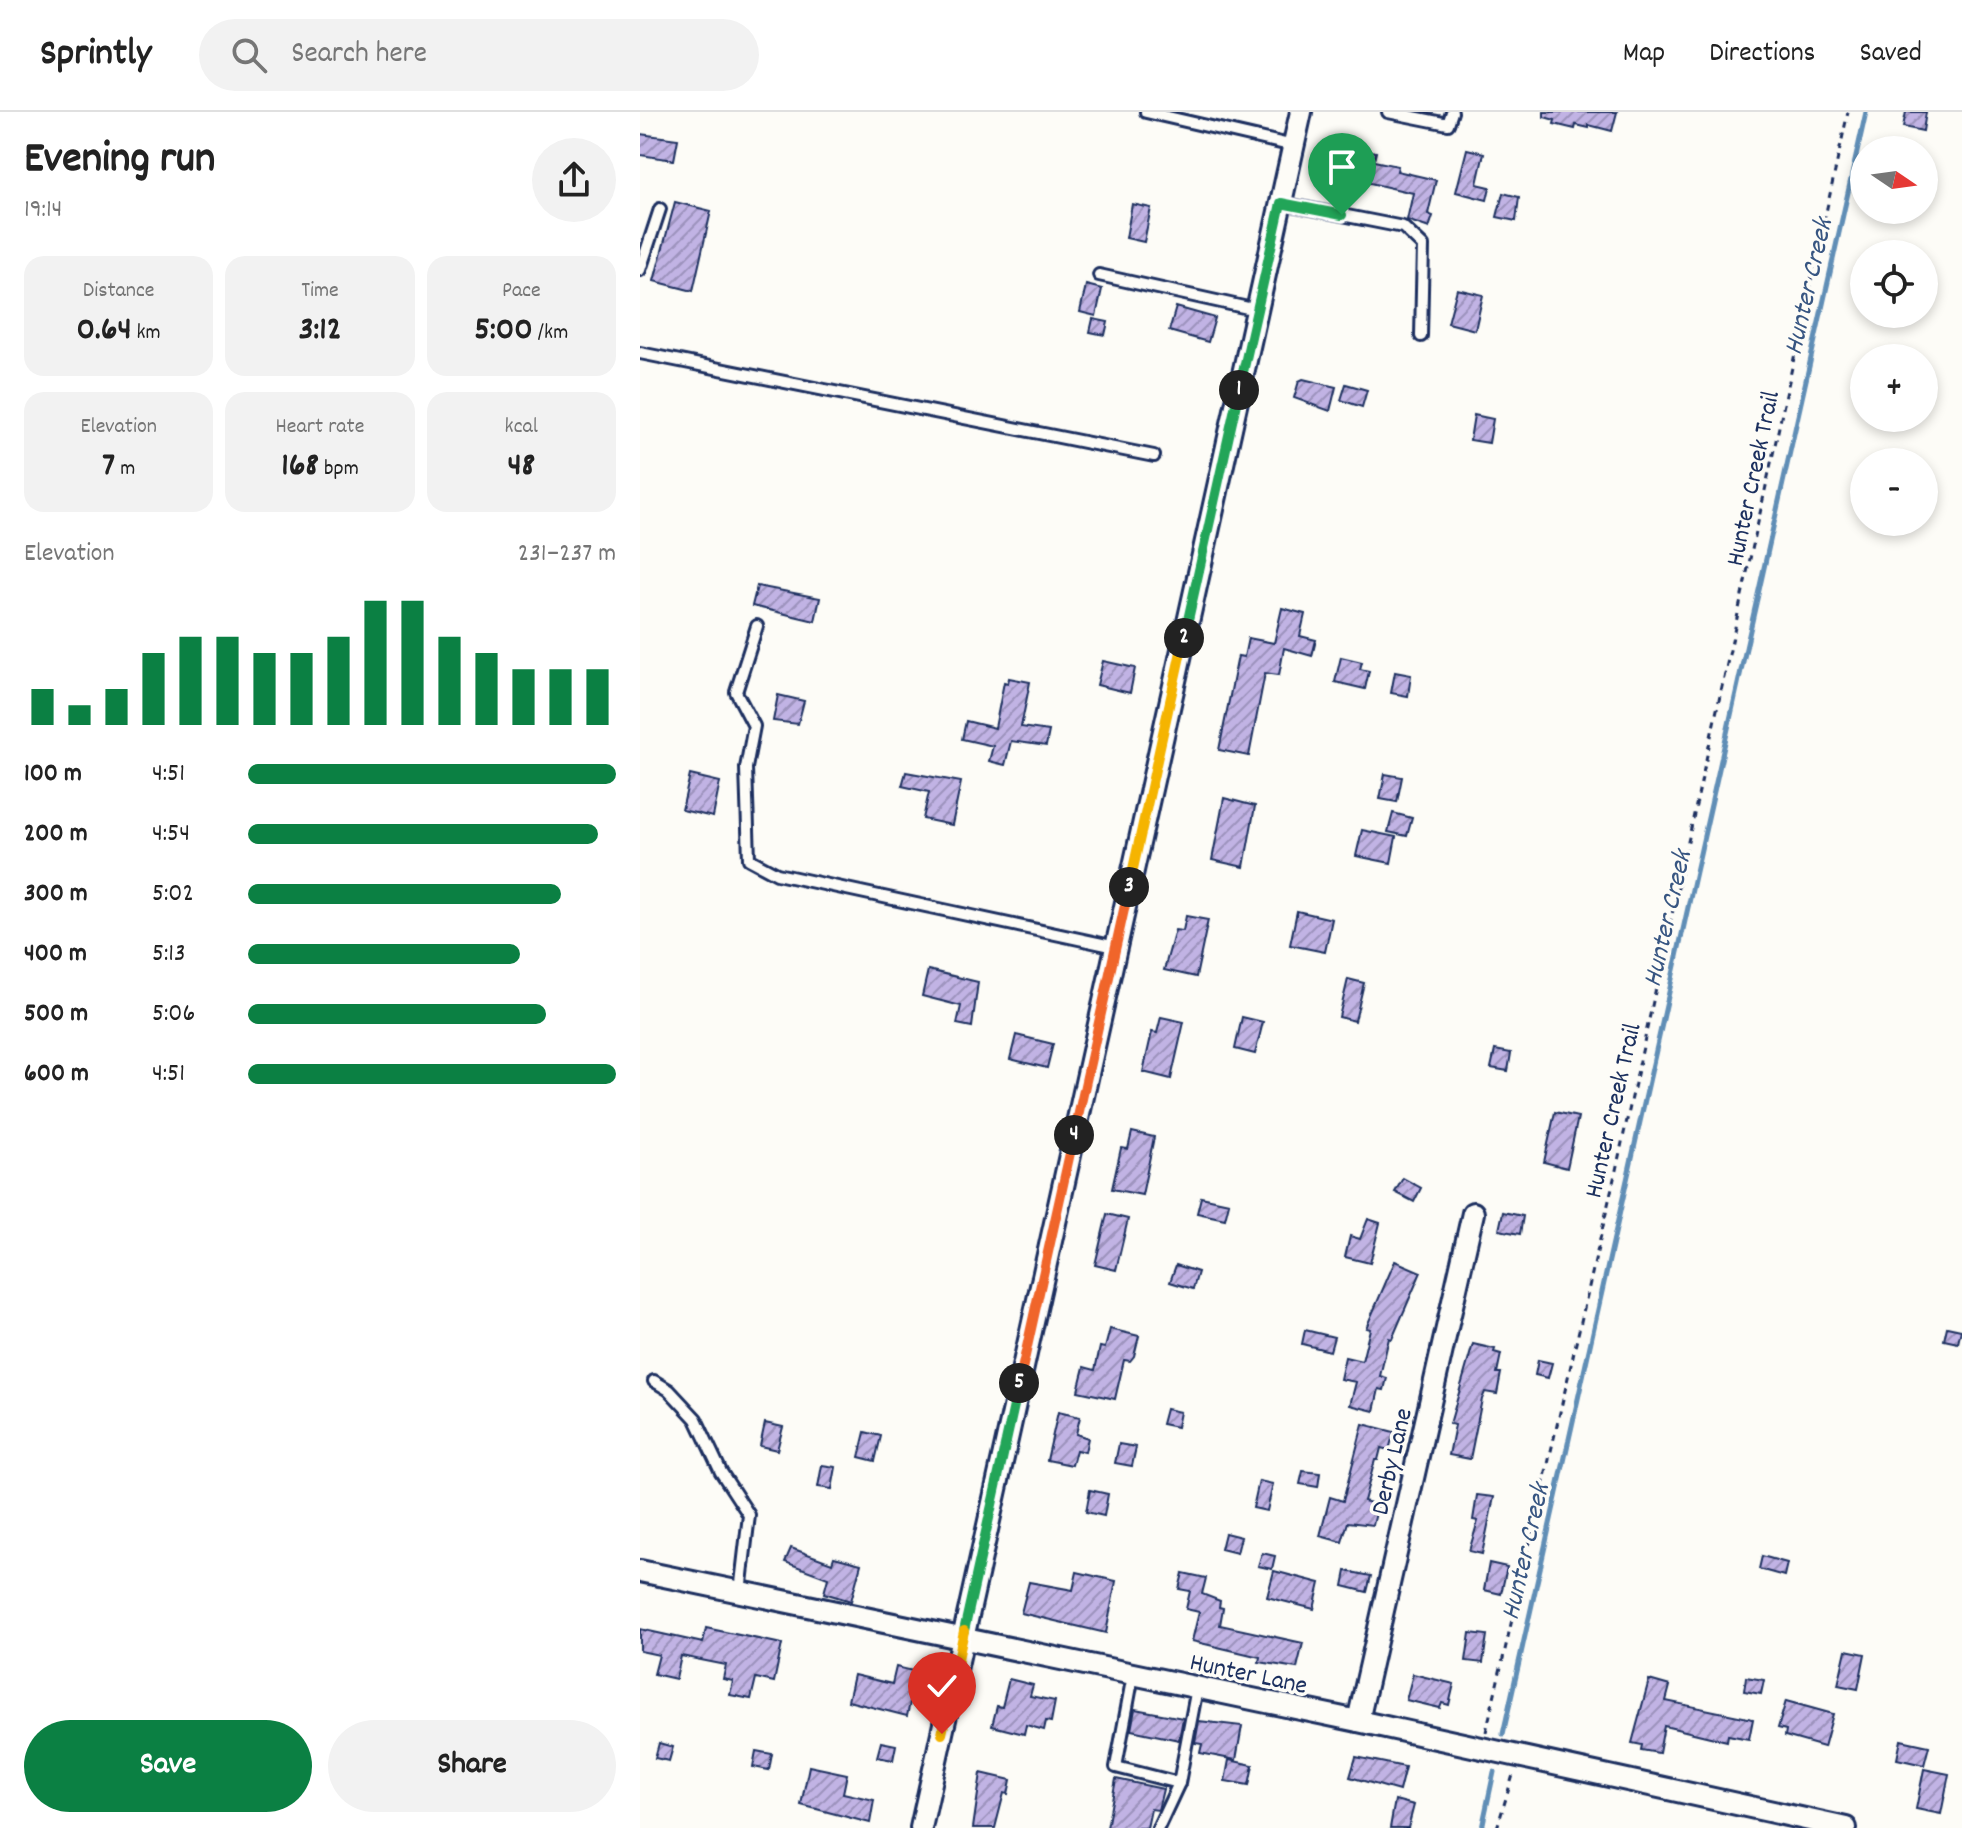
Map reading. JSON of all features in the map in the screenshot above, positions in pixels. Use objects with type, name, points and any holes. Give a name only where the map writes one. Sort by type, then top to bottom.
[{"type":"street","points":[[921,1828],[1301,112]]},
{"type":"street","name":"Derby Lane","points":[[1358,1721],[1473,1213]]},
{"type":"street","name":"Hunter Lane","points":[[640,1571],[1358,1721],[1846,1828]]},
{"type":"lane","points":[[1146,112],[1294,146]]},
{"type":"lane","points":[[1388,112],[1448,124],[1452,112]]},
{"type":"lane","points":[[1281,203],[1403,227],[1423,246],[1421,336]]},
{"type":"lane","points":[[640,270],[660,209]]},
{"type":"lane","points":[[1099,275],[1257,310]]},
{"type":"lane","points":[[640,353],[1154,456]]},
{"type":"lane","points":[[757,626],[736,692],[754,726],[746,768],[749,859],[777,874],[1116,947]]},
{"type":"lane","points":[[654,1381],[669,1390],[696,1419],[721,1472],[749,1515],[740,1592]]},
{"type":"lane","points":[[1133,1675],[1116,1767],[1179,1783]]},
{"type":"lane","points":[[1158,1828],[1179,1783],[1197,1688]]},
{"type":"path","name":"Hunter Creek Trail","points":[[1483,1748],[1619,1155],[1848,112]]},
{"type":"path","points":[[1497,1828],[1518,1756]]},
{"type":"building","points":[[1544,112],[1617,112],[1612,131],[1589,125],[1589,128],[1576,125],[1575,129],[1554,124],[1555,120],[1544,117]]},
{"type":"building","points":[[1906,112],[1926,112],[1923,131],[1903,127]]},
{"type":"building","points":[[640,134],[678,139],[674,160],[640,155]]},
{"type":"building","points":[[1361,149],[1376,152],[1374,161],[1398,166],[1397,171],[1436,180],[1428,214],[1433,216],[1429,228],[1407,220],[1413,193],[1357,180]]},
{"type":"building","points":[[1467,149],[1484,153],[1477,184],[1490,187],[1487,200],[1456,192]]},
{"type":"building","points":[[1503,193],[1519,197],[1516,221],[1497,217]]},
{"type":"building","points":[[675,202],[711,211],[693,291],[654,281]]},
{"type":"building","points":[[1132,204],[1151,208],[1144,242],[1126,238]]},
{"type":"building","points":[[1086,285],[1102,289],[1096,316],[1080,312]]},
{"type":"building","points":[[1457,289],[1483,295],[1475,330],[1448,323]]},
{"type":"building","points":[[1176,307],[1215,318],[1208,342],[1169,331]]},
{"type":"building","points":[[1093,319],[1108,322],[1105,335],[1090,332]]},
{"type":"building","points":[[1303,379],[1336,387],[1330,411],[1294,398],[1299,381]]},
{"type":"building","points":[[1346,384],[1367,390],[1362,407],[1341,400]]},
{"type":"building","points":[[1474,415],[1493,419],[1489,443],[1470,440]]},
{"type":"building","points":[[757,586],[820,598],[815,621],[752,606]]},
{"type":"building","points":[[1282,608],[1305,614],[1300,636],[1316,640],[1312,656],[1284,648],[1279,675],[1265,673],[1249,756],[1219,750],[1238,656],[1244,657],[1248,638],[1274,643]]},
{"type":"building","points":[[1341,657],[1362,662],[1360,669],[1369,671],[1365,689],[1335,682]]},
{"type":"building","points":[[1103,661],[1135,668],[1130,693],[1097,685]]},
{"type":"building","points":[[1395,672],[1411,675],[1408,696],[1391,693]]},
{"type":"building","points":[[1009,678],[1030,682],[1021,727],[1049,731],[1046,746],[1011,741],[1005,765],[989,761],[993,746],[962,739],[966,721],[995,728],[1004,682],[1008,683]]},
{"type":"building","points":[[778,695],[804,701],[798,724],[773,721]]},
{"type":"building","points":[[906,772],[961,782],[952,825],[923,819],[929,792],[902,786]]},
{"type":"building","points":[[1385,774],[1402,777],[1397,802],[1380,799]]},
{"type":"building","points":[[690,775],[720,782],[713,817],[682,810]]},
{"type":"building","points":[[1224,798],[1255,806],[1244,867],[1212,860]]},
{"type":"building","points":[[1393,813],[1412,818],[1407,836],[1388,832]]},
{"type":"building","points":[[1362,830],[1396,837],[1391,863],[1356,856]]},
{"type":"building","points":[[1297,911],[1332,919],[1325,952],[1290,945]]},
{"type":"building","points":[[1186,916],[1208,920],[1196,977],[1164,970],[1175,930],[1183,931]]},
{"type":"building","points":[[928,970],[978,982],[972,1027],[957,1024],[961,1006],[922,996]]},
{"type":"building","points":[[1348,979],[1364,983],[1355,1021],[1339,1017]]},
{"type":"building","points":[[1161,1017],[1184,1022],[1171,1079],[1143,1072],[1152,1032],[1157,1033]]},
{"type":"building","points":[[1242,1017],[1263,1022],[1255,1054],[1235,1049]]},
{"type":"building","points":[[1016,1035],[1053,1044],[1047,1068],[1010,1059]]},
{"type":"building","points":[[1495,1050],[1511,1053],[1508,1071],[1491,1068]]},
{"type":"building","points":[[1555,1112],[1578,1117],[1567,1168],[1544,1162]]},
{"type":"building","points":[[1132,1132],[1154,1137],[1142,1195],[1112,1189],[1121,1148],[1128,1149]]},
{"type":"building","points":[[1403,1178],[1421,1188],[1414,1202],[1395,1192]]},
{"type":"building","points":[[1201,1197],[1229,1203],[1225,1219],[1197,1213]]},
{"type":"building","points":[[1503,1212],[1523,1216],[1520,1234],[1499,1230]]},
{"type":"building","points":[[1107,1214],[1128,1219],[1116,1270],[1095,1265]]},
{"type":"building","points":[[1368,1219],[1380,1223],[1370,1263],[1345,1257],[1350,1236],[1360,1239]]},
{"type":"building","points":[[1395,1261],[1421,1272],[1392,1339],[1389,1338],[1380,1376],[1387,1378],[1384,1390],[1379,1389],[1374,1411],[1350,1405],[1356,1382],[1340,1379],[1345,1357],[1362,1361],[1370,1329],[1366,1328]]},
{"type":"building","points":[[1176,1265],[1198,1272],[1193,1289],[1170,1282]]},
{"type":"building","points":[[1947,1327],[1961,1330],[1958,1343],[1944,1340]]},
{"type":"building","points":[[1110,1329],[1139,1336],[1134,1356],[1130,1361],[1124,1360],[1115,1399],[1078,1391],[1084,1367],[1095,1370],[1100,1347],[1105,1348]]},
{"type":"building","points":[[1305,1330],[1334,1337],[1330,1351],[1302,1344]]},
{"type":"building","points":[[1473,1344],[1495,1349],[1494,1352],[1501,1354],[1497,1373],[1501,1373],[1497,1394],[1485,1392],[1482,1399],[1470,1459],[1449,1455],[1455,1425],[1450,1424]]},
{"type":"building","points":[[1538,1360],[1552,1363],[1548,1378],[1535,1375]]},
{"type":"building","points":[[1166,1409],[1180,1412],[1177,1427],[1162,1424]]},
{"type":"building","points":[[1058,1412],[1080,1417],[1076,1434],[1088,1438],[1085,1452],[1076,1450],[1072,1465],[1047,1460]]},
{"type":"building","points":[[765,1423],[783,1427],[777,1450],[760,1446]]},
{"type":"building","points":[[1363,1424],[1394,1432],[1389,1450],[1381,1448],[1378,1460],[1375,1460],[1364,1501],[1378,1505],[1373,1525],[1348,1522],[1342,1542],[1320,1536],[1330,1497],[1343,1501]]},
{"type":"building","points":[[865,1432],[881,1436],[875,1461],[859,1457]]},
{"type":"building","points":[[1119,1444],[1136,1447],[1132,1466],[1115,1463]]},
{"type":"building","points":[[822,1465],[836,1467],[832,1489],[818,1487]]},
{"type":"building","points":[[1303,1471],[1320,1473],[1318,1487],[1300,1484]]},
{"type":"building","points":[[1259,1481],[1273,1484],[1267,1511],[1253,1508]]},
{"type":"building","points":[[1090,1490],[1108,1494],[1104,1516],[1086,1512]]},
{"type":"building","points":[[1477,1495],[1494,1497],[1482,1554],[1469,1551],[1478,1521],[1473,1520]]},
{"type":"building","points":[[1225,1533],[1241,1537],[1237,1553],[1221,1549]]},
{"type":"building","points":[[791,1548],[832,1563],[834,1557],[861,1564],[851,1601],[824,1593],[828,1578],[785,1562]]},
{"type":"building","points":[[1262,1553],[1275,1556],[1272,1569],[1258,1566]]},
{"type":"building","points":[[1762,1556],[1787,1563],[1784,1576],[1759,1569]]},
{"type":"building","points":[[1489,1563],[1507,1567],[1501,1594],[1484,1590]]},
{"type":"building","points":[[1274,1571],[1320,1583],[1314,1609],[1267,1597]]},
{"type":"building","points":[[1346,1571],[1371,1576],[1367,1592],[1343,1586]]},
{"type":"building","points":[[1077,1572],[1116,1581],[1106,1633],[1021,1613],[1029,1582],[1073,1590]]},
{"type":"building","points":[[1183,1573],[1206,1578],[1202,1594],[1220,1601],[1219,1607],[1223,1608],[1220,1625],[1303,1643],[1297,1668],[1259,1662],[1260,1657],[1192,1641],[1199,1612],[1186,1609],[1190,1591],[1179,1589]]},
{"type":"building","points":[[706,1628],[782,1644],[774,1682],[756,1678],[751,1699],[730,1695],[733,1681],[723,1679],[726,1665],[681,1656],[676,1679],[654,1674],[659,1655],[640,1651],[640,1629],[703,1643]]},
{"type":"building","points":[[1470,1633],[1487,1635],[1483,1663],[1466,1661]]},
{"type":"building","points":[[1846,1650],[1865,1654],[1858,1689],[1838,1685]]},
{"type":"building","points":[[896,1667],[917,1672],[907,1716],[848,1701],[854,1675],[892,1684]]},
{"type":"building","points":[[1413,1674],[1454,1684],[1449,1705],[1442,1703],[1440,1708],[1406,1700]]},
{"type":"building","points":[[1746,1677],[1764,1680],[1761,1694],[1744,1691]]},
{"type":"building","points":[[1009,1679],[1033,1685],[1030,1696],[1055,1701],[1051,1722],[1046,1721],[1044,1730],[1026,1725],[1024,1734],[992,1726],[997,1706],[1002,1707]]},
{"type":"building","points":[[1649,1680],[1670,1686],[1666,1701],[1753,1719],[1749,1739],[1728,1735],[1727,1741],[1664,1726],[1659,1753],[1641,1750],[1642,1745],[1632,1743]]},
{"type":"building","points":[[1786,1701],[1833,1714],[1824,1747],[1785,1736],[1786,1730],[1778,1728]]},
{"type":"building","points":[[1135,1709],[1183,1718],[1179,1740],[1131,1730]]},
{"type":"building","points":[[1199,1721],[1242,1726],[1236,1760],[1200,1753],[1202,1744],[1195,1743]]},
{"type":"building","points":[[1901,1740],[1929,1746],[1924,1765],[1897,1759]]},
{"type":"building","points":[[881,1742],[896,1745],[893,1760],[877,1757]]},
{"type":"building","points":[[659,1743],[673,1747],[669,1761],[655,1758]]},
{"type":"building","points":[[756,1751],[772,1754],[769,1770],[753,1767]]},
{"type":"building","points":[[1356,1757],[1405,1767],[1399,1791],[1350,1777]]},
{"type":"building","points":[[1229,1760],[1253,1765],[1249,1785],[1225,1781]]},
{"type":"building","points":[[809,1766],[847,1774],[843,1793],[874,1800],[870,1823],[801,1805]]},
{"type":"building","points":[[1924,1769],[1949,1774],[1941,1814],[1916,1809]]},
{"type":"building","points":[[981,1773],[1011,1780],[1008,1794],[1004,1793],[995,1828],[973,1828]]},
{"type":"building","points":[[1116,1779],[1163,1789],[1158,1810],[1151,1809],[1147,1828],[1107,1828]]},
{"type":"building","points":[[1395,1800],[1414,1805],[1408,1828],[1390,1828]]},
{"type":"waterway","name":"Hunter Creek","points":[[1503,1734],[1866,112]]},
{"type":"waterway","name":"Hunter Creek","points":[[1482,1828],[1494,1772]]},
{"type":"route","points":[[942,1734],[1281,203],[1342,215]]}]
